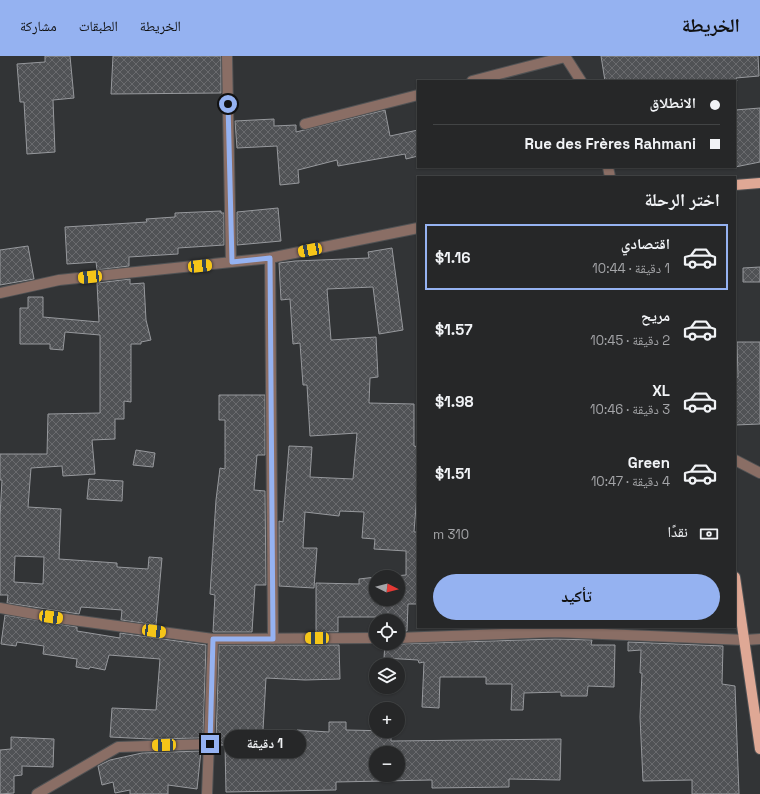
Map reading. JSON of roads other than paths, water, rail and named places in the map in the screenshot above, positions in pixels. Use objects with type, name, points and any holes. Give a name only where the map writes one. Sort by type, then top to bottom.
[{"type":"main road","points":[[736,185],[760,183]]},
{"type":"main road","points":[[736,583],[760,749]]},
{"type":"street","points":[[227,56],[232,262]]},
{"type":"street","points":[[476,80],[565,56],[580,80]]},
{"type":"street","points":[[306,124],[417,95]]},
{"type":"street","points":[[0,293],[59,280],[270,258],[417,228]]},
{"type":"street","points":[[270,258],[273,639]]},
{"type":"street","points":[[736,461],[760,473]]},
{"type":"street","points":[[0,608],[51,617],[213,639],[369,638]]},
{"type":"street","points":[[405,638],[555,632],[745,640],[760,639]]},
{"type":"street","points":[[207,794],[213,639]]},
{"type":"street","points":[[37,794],[118,747],[210,744]]}]
